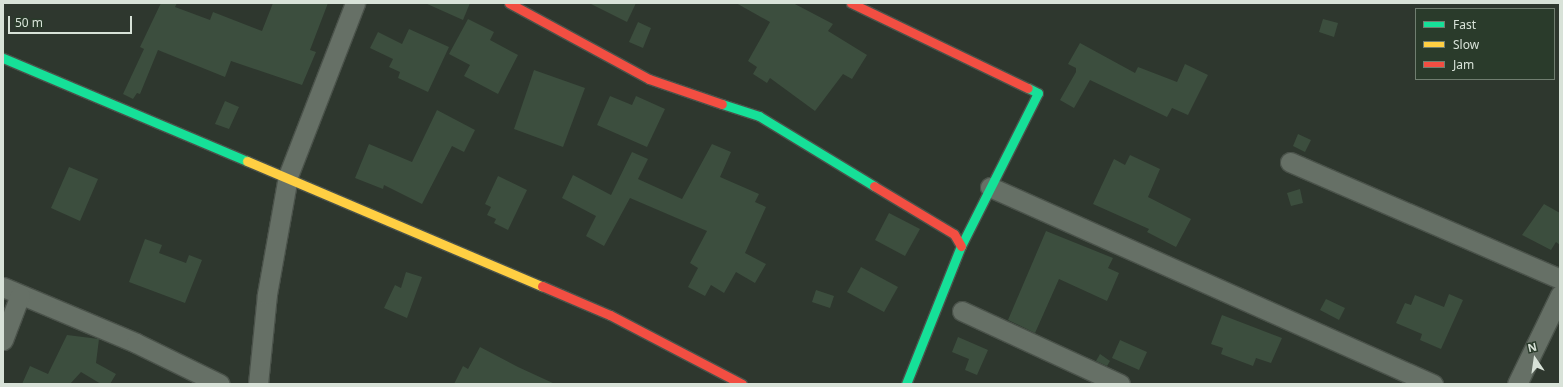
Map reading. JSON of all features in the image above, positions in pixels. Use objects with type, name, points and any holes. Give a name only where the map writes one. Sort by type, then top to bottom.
[{"type":"street","points":[[258,384],[267,294],[288,176],[355,3]]},
{"type":"street","points":[[509,3],[544,25],[650,79],[759,116],[954,234],[961,246]]},
{"type":"street","points":[[851,3],[1038,93],[961,246],[906,384]]},
{"type":"street","points":[[3,58],[288,176],[610,315],[742,384]]},
{"type":"street","points":[[1290,162],[1560,279]]},
{"type":"street","points":[[990,186],[1433,384]]},
{"type":"street","points":[[3,287],[136,343],[220,384]]},
{"type":"street","points":[[3,340],[20,295]]},
{"type":"street","points":[[1517,384],[1560,295]]},
{"type":"street","points":[[962,311],[1120,384]]},
{"type":"building","points":[[161,3],[177,3],[175,7],[210,20],[213,12],[262,31],[273,3],[328,3],[310,50],[316,52],[302,85],[231,61],[225,77],[158,50],[140,94],[137,93],[133,99],[123,94],[144,49],[140,47]]},
{"type":"building","points":[[425,3],[470,3],[463,20]]},
{"type":"building","points":[[589,3],[636,3],[627,22]]},
{"type":"building","points":[[736,3],[793,3],[833,24],[828,31],[867,55],[852,79],[843,74],[815,111],[770,78],[767,83],[753,74],[757,67],[748,61],[770,22]]},
{"type":"building","points":[[468,19],[494,32],[490,40],[518,55],[498,94],[464,76],[470,65],[449,54]]},
{"type":"building","points":[[1323,19],[1338,23],[1334,37],[1319,32]]},
{"type":"building","points":[[638,22],[651,28],[643,48],[629,42]]},
{"type":"building","points":[[409,29],[449,47],[428,92],[398,78],[400,72],[389,67],[393,59],[370,48],[378,32],[402,44]]},
{"type":"building","points":[[1080,43],[1135,73],[1138,67],[1177,82],[1185,64],[1208,75],[1188,115],[1172,108],[1167,117],[1090,80],[1074,108],[1060,100],[1076,72],[1076,68],[1068,64]]},
{"type":"building","points":[[534,70],[585,88],[563,147],[514,129]]},
{"type":"building","points":[[610,96],[632,105],[636,96],[665,109],[647,147],[597,125]]},
{"type":"building","points":[[225,101],[239,107],[229,129],[215,124]]},
{"type":"building","points":[[437,110],[475,130],[464,152],[452,146],[422,204],[384,185],[383,189],[355,178],[369,144],[412,162]]},
{"type":"building","points":[[1298,134],[1311,140],[1305,152],[1293,146]]},
{"type":"building","points":[[712,144],[731,152],[720,177],[759,194],[755,202],[766,207],[745,253],[766,264],[755,283],[736,272],[724,293],[711,285],[705,296],[688,287],[698,268],[690,263],[707,231],[630,198],[604,246],[586,236],[596,216],[562,198],[573,175],[611,195],[632,152],[648,159],[638,179],[682,199]]},
{"type":"building","points":[[1130,155],[1160,169],[1148,197],[1191,219],[1176,247],[1147,232],[1149,229],[1093,204],[1114,159],[1125,165]]},
{"type":"building","points":[[69,167],[98,179],[80,221],[51,208]]},
{"type":"building","points":[[498,176],[527,190],[508,230],[494,223],[496,219],[487,215],[491,207],[485,204]]},
{"type":"building","points":[[1300,189],[1303,203],[1291,206],[1287,193]]},
{"type":"building","points":[[1544,204],[1560,213],[1560,245],[1556,242],[1551,250],[1522,235]]},
{"type":"building","points":[[889,213],[920,229],[905,256],[875,240]]},
{"type":"building","points":[[1046,231],[1113,258],[1108,268],[1119,273],[1107,301],[1059,279],[1035,333],[1008,320]]},
{"type":"building","points":[[145,239],[162,245],[159,253],[186,263],[189,255],[202,260],[185,303],[129,282]]},
{"type":"building","points":[[861,267],[898,287],[884,312],[847,292]]},
{"type":"building","points":[[406,272],[422,277],[407,318],[384,308],[395,285],[401,288]]},
{"type":"building","points":[[816,290],[834,296],[830,308],[812,302]]},
{"type":"building","points":[[1449,294],[1463,300],[1441,349],[1420,340],[1422,334],[1396,323],[1405,303],[1411,305],[1415,295],[1444,307]]},
{"type":"building","points":[[1326,299],[1345,308],[1339,320],[1320,310]]},
{"type":"building","points":[[1222,315],[1282,338],[1271,363],[1256,358],[1253,366],[1221,354],[1223,348],[1211,344]]},
{"type":"building","points":[[67,335],[99,339],[96,363],[116,374],[110,384],[101,384],[81,372],[70,384],[22,384],[30,366],[48,374]]},
{"type":"building","points":[[958,337],[988,350],[977,375],[965,370],[969,359],[952,352]]},
{"type":"building","points":[[1120,340],[1147,352],[1139,370],[1112,358]]},
{"type":"building","points":[[480,347],[555,384],[454,384],[463,366],[468,369]]},
{"type":"building","points":[[1100,354],[1110,361],[1107,366],[1096,361]]},
{"type":"traffic: fast","points":[[3,58],[247,161]]},
{"type":"traffic: fast","points":[[906,384],[961,246],[1038,93],[1028,88]]},
{"type":"traffic: fast","points":[[722,104],[759,116],[874,186]]},
{"type":"traffic: slow","points":[[247,161],[542,286]]},
{"type":"traffic: jam","points":[[509,3],[649,79],[722,104]]},
{"type":"traffic: jam","points":[[851,3],[1028,88]]},
{"type":"traffic: jam","points":[[874,186],[954,234],[961,246]]},
{"type":"traffic: jam","points":[[542,286],[610,315],[742,384]]}]
